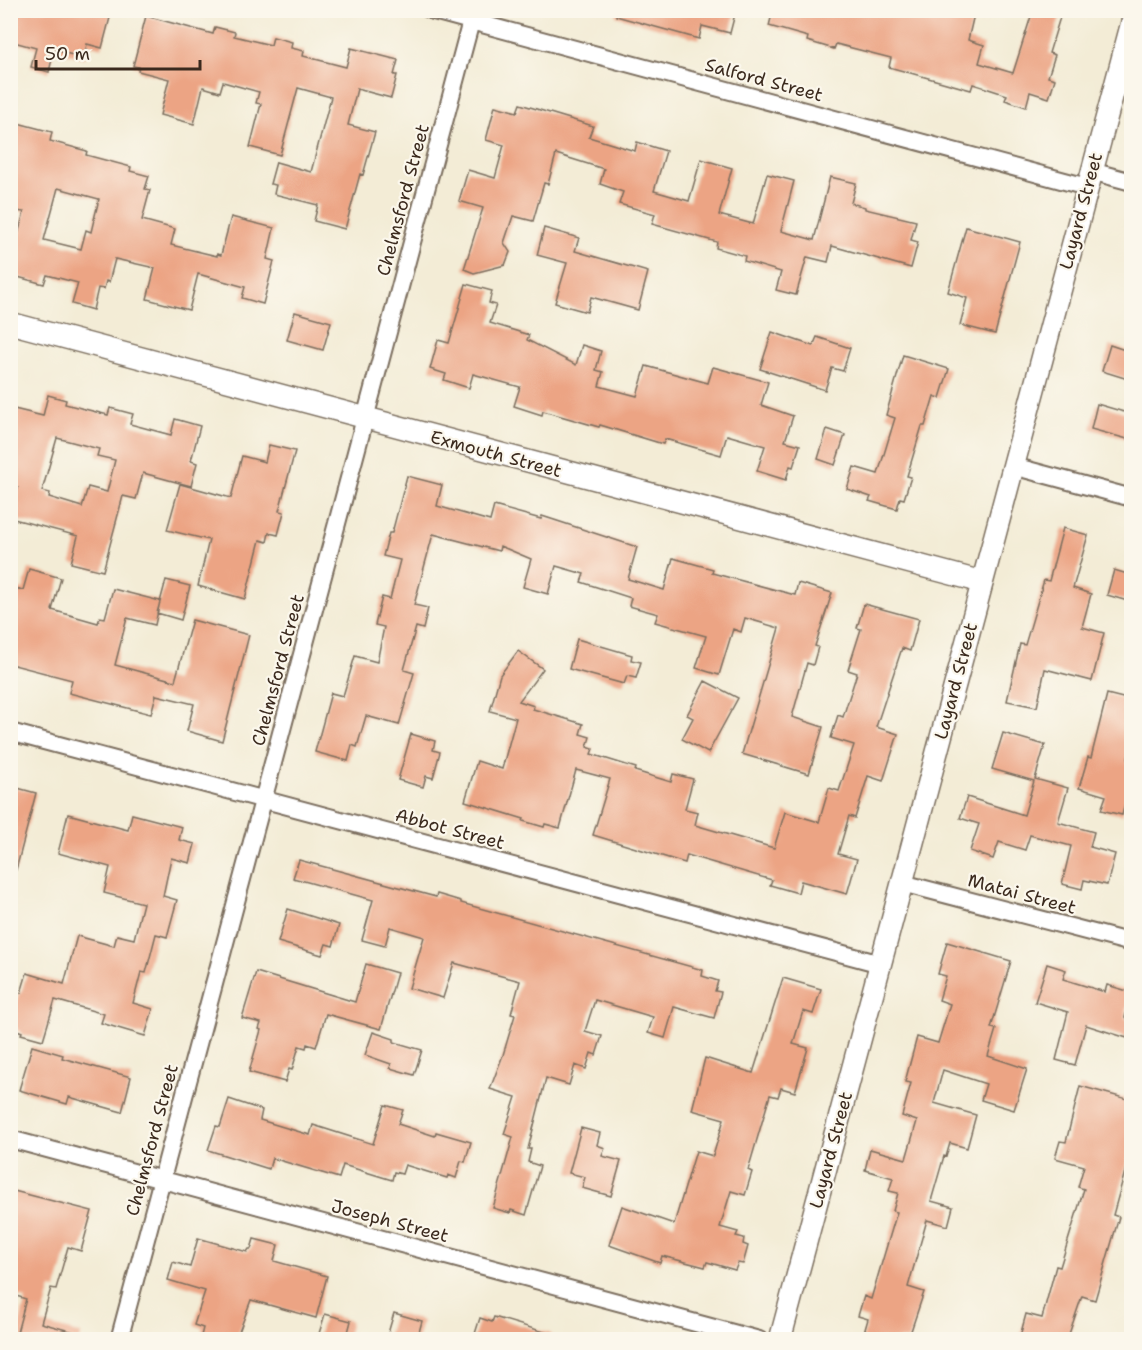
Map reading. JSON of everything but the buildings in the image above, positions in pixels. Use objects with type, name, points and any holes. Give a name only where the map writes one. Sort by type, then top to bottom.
[{"type":"street","name":"Salford Street","points":[[430,10],[472,16],[1089,179],[1131,182]]},
{"type":"street","name":"Chelmsford Street","points":[[119,1340],[472,16]]},
{"type":"street","name":"Layard Street","points":[[780,1340],[1131,22]]},
{"type":"street","name":"Exmouth Street","points":[[10,324],[982,582]]},
{"type":"street","points":[[1013,466],[1131,498]]},
{"type":"street","name":"Abbot Street","points":[[10,732],[880,964]]},
{"type":"street","name":"Matai Street","points":[[902,883],[1131,943]]},
{"type":"street","name":"Joseph Street","points":[[10,1139],[759,1340]]}]
